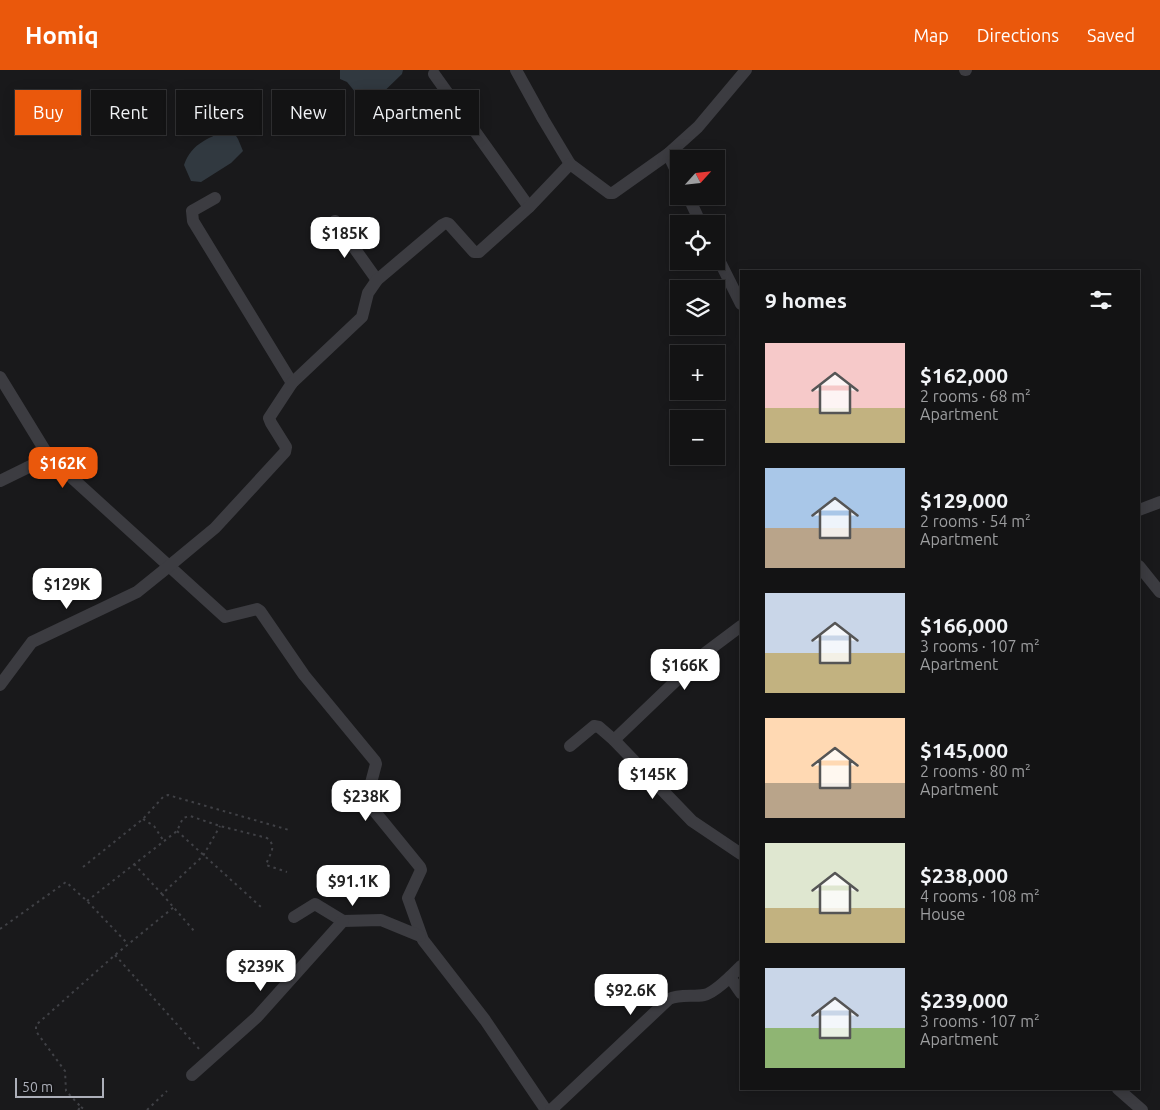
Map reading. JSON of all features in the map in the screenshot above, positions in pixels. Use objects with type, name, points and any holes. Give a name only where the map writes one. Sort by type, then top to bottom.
[{"type":"street","points":[[516,70],[570,164],[609,193],[613,193],[668,154],[698,127],[746,70]]},
{"type":"street","points":[[434,74],[528,207]]},
{"type":"street","points":[[668,154],[670,158]]},
{"type":"street","points":[[0,685],[32,642],[137,592],[215,528],[282,456],[286,446],[269,418],[292,383],[362,317],[365,313],[368,294],[377,280],[446,223],[477,253],[528,207],[570,164]]},
{"type":"street","points":[[215,198],[192,212],[193,220],[292,383]]},
{"type":"street","points":[[335,221],[377,280]]},
{"type":"street","points":[[724,270],[740,302]]},
{"type":"street","points":[[0,377],[49,457],[168,567],[225,618],[257,609],[260,611],[304,674],[375,761],[376,764],[367,798],[368,802],[421,870],[408,895],[420,936],[485,1020],[546,1110]]},
{"type":"street","points":[[0,482],[49,457]]},
{"type":"street","points":[[1140,510],[1160,502]]},
{"type":"street","points":[[1140,570],[1160,592]]},
{"type":"street","points":[[614,740],[704,653],[740,627]]},
{"type":"street","points":[[570,746],[594,726],[599,727],[614,740],[692,821],[740,853]]},
{"type":"street","points":[[294,917],[315,904],[343,921],[385,921],[420,936]]},
{"type":"street","points":[[192,1074],[257,1017],[343,921]]},
{"type":"street","points":[[551,1110],[669,999],[705,995],[730,978],[740,967]]},
{"type":"street","points":[[730,978],[740,992]]},
{"type":"street","points":[[1119,1090],[1142,1110]]},
{"type":"path","points":[[83,867],[143,819],[162,797],[168,795],[288,830]]},
{"type":"path","points":[[87,901],[176,831],[183,818],[190,816],[267,838],[272,842],[273,846],[266,865],[286,872]]},
{"type":"path","points":[[143,819],[154,826],[164,841]]},
{"type":"path","points":[[162,894],[203,856],[220,826]]},
{"type":"path","points":[[176,831],[261,907]]},
{"type":"path","points":[[134,864],[195,932]]},
{"type":"path","points":[[0,930],[64,882],[87,901],[128,944]]},
{"type":"path","points":[[85,1110],[66,1091],[66,1071],[38,1034],[36,1028],[38,1023],[115,955],[174,907]]},
{"type":"path","points":[[115,955],[208,1059]]},
{"type":"path","points":[[147,1110],[167,1091]]},
{"type":"path","points":[[78,1110],[81,1107]]},
{"type":"shaded area","points":[[340,70],[403,70],[402,74],[385,90],[355,90],[355,92],[347,82],[340,79]]},
{"type":"shaded area","points":[[216,135],[235,135],[243,151],[231,163],[201,182],[191,181],[184,165],[187,157],[197,146]]}]
